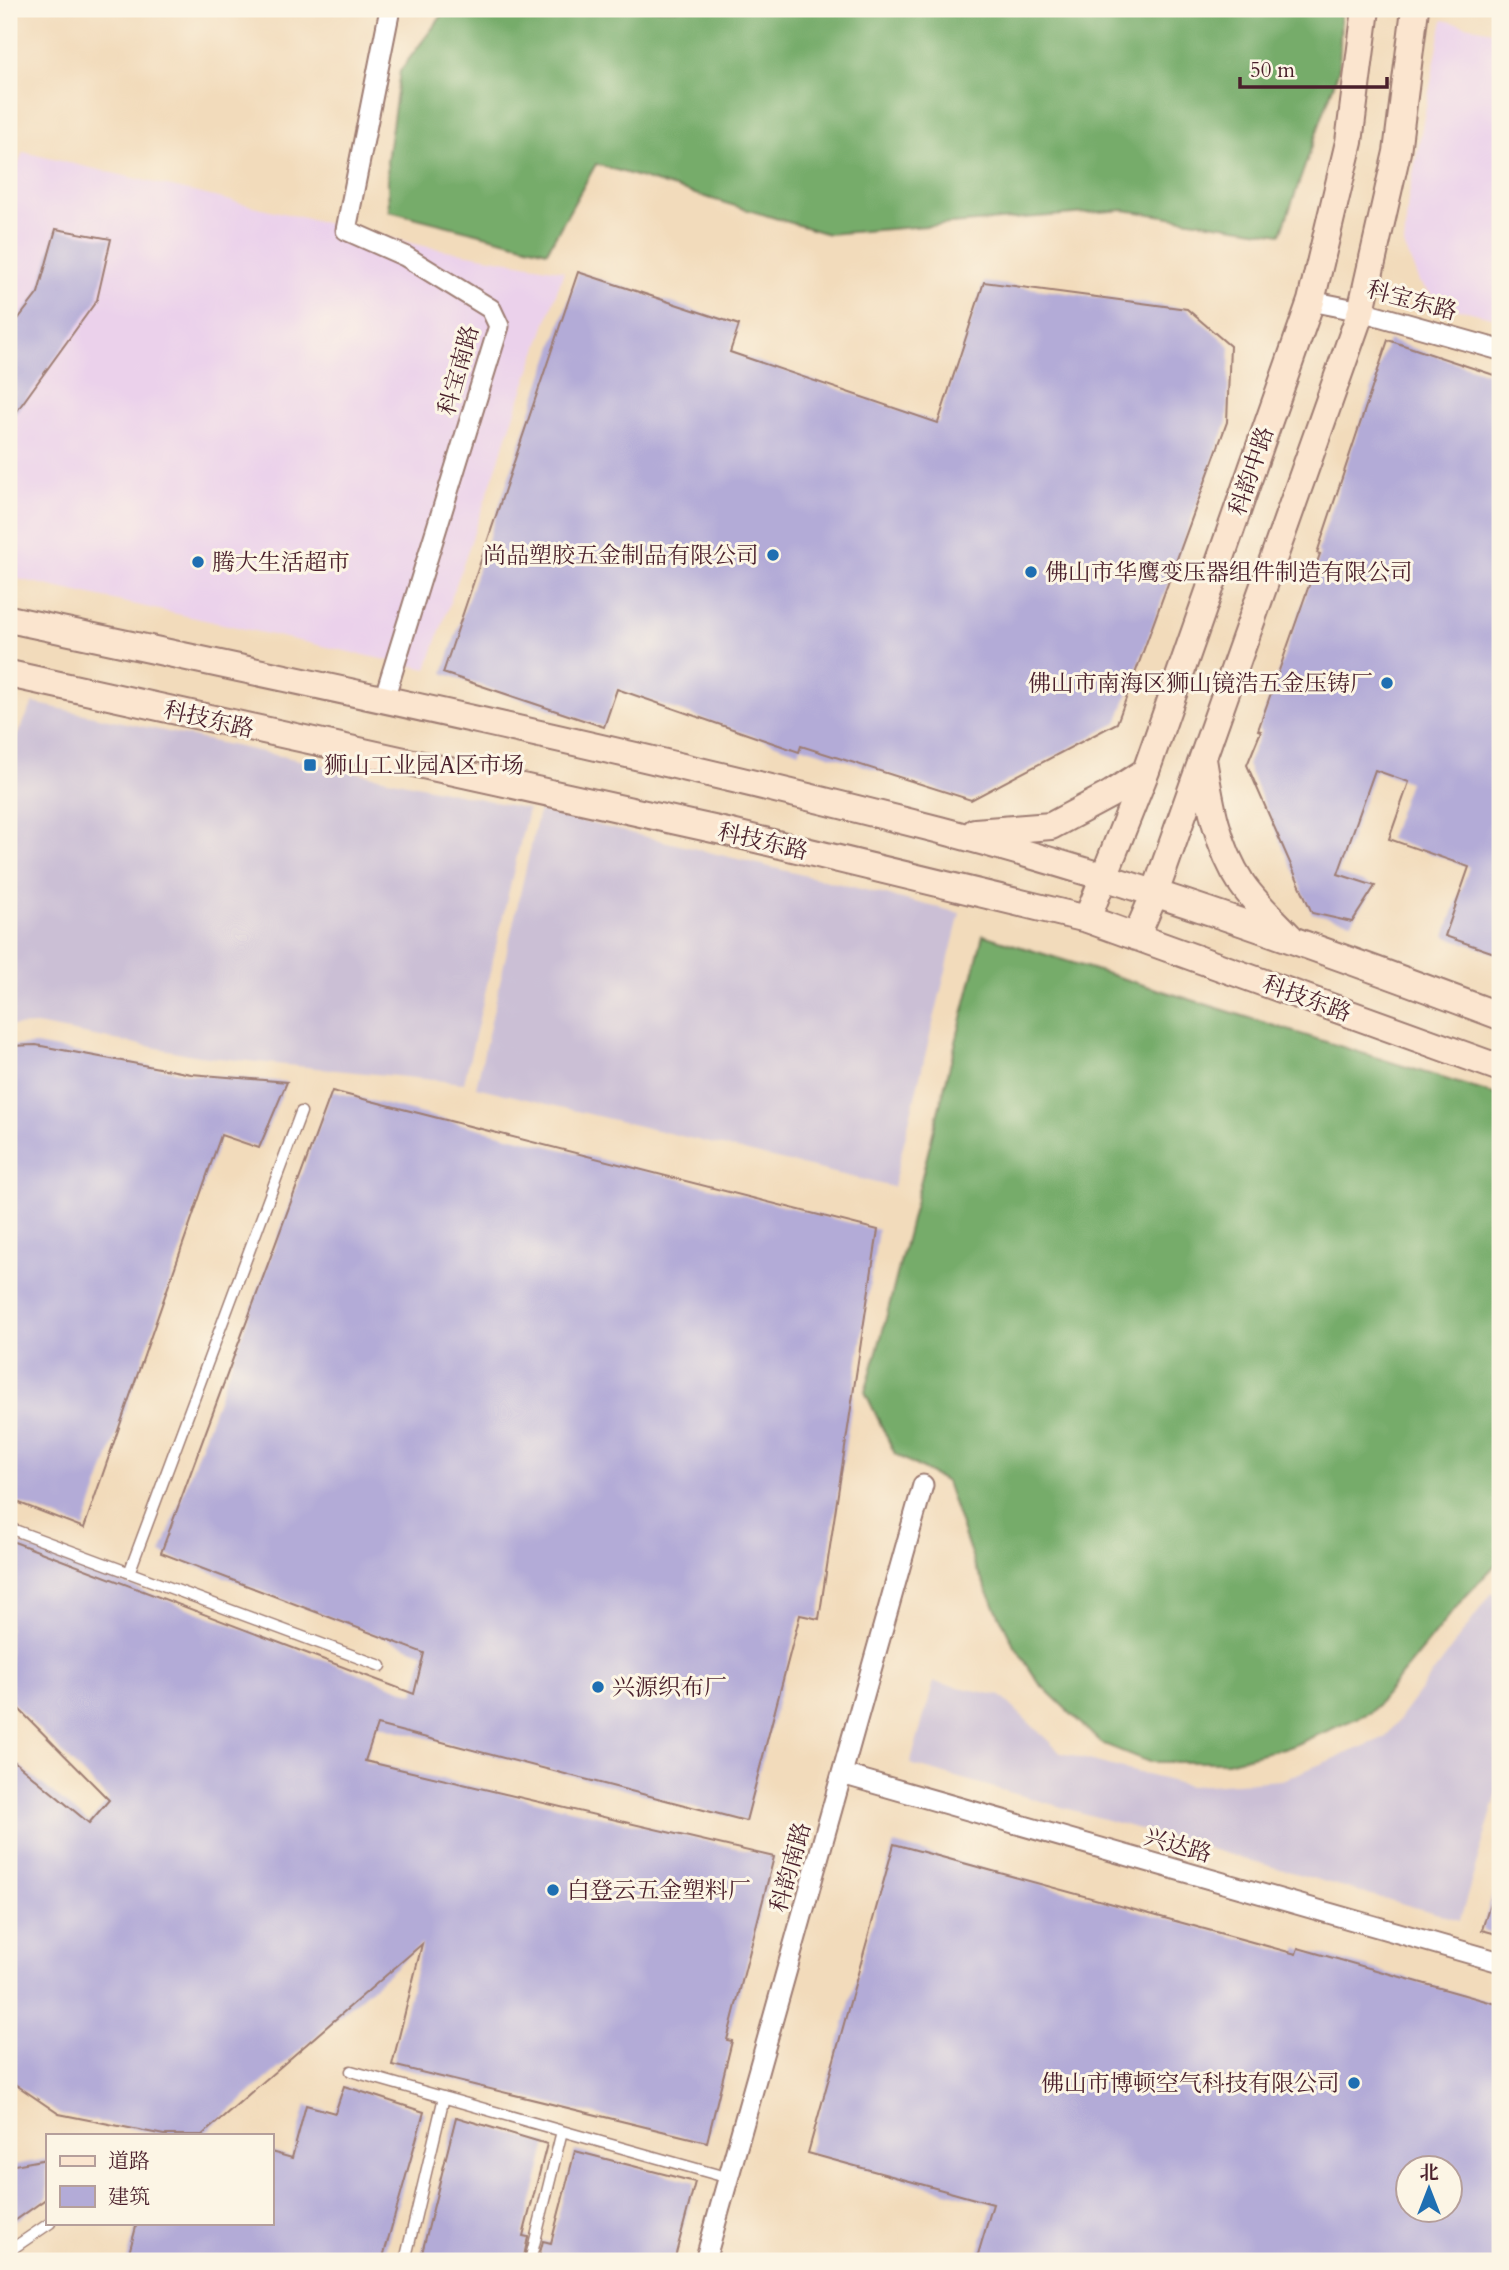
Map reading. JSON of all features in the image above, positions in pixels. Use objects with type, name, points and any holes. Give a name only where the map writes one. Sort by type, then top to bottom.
[{"type":"main road","name":"科韵中路","points":[[1087,919],[1146,771],[1311,301],[1349,142],[1366,9]]},
{"type":"main road","points":[[1136,937],[1156,893],[1361,311],[1396,152],[1415,9]]},
{"type":"main road","points":[[9,619],[384,699],[942,831],[1156,893],[1291,938],[1500,1016]]},
{"type":"main road","name":"科技东路","points":[[9,674],[727,832],[1087,919],[1500,1068]]},
{"type":"main road","points":[[1203,755],[1210,805],[1224,852],[1243,885],[1291,938]]},
{"type":"main road","points":[[942,831],[996,832],[1051,826],[1109,795],[1146,771]]},
{"type":"street","name":"科宝南路","points":[[384,699],[499,326],[491,309],[405,256],[346,230],[390,9]]},
{"type":"street","name":"科宝东路","points":[[1311,301],[1361,311],[1500,350]]},
{"type":"street","name":"科韵南路","points":[[705,2261],[923,1485]]},
{"type":"street","name":"兴达路","points":[[842,1774],[1500,1962]]},
{"type":"lane","points":[[130,1573],[301,1112]]},
{"type":"lane","points":[[9,1528],[381,1667]]},
{"type":"lane","points":[[351,2071],[729,2178]]},
{"type":"lane","points":[[405,2261],[444,2097]]},
{"type":"lane","points":[[530,2261],[562,2131]]},
{"type":"lane","points":[[9,2251],[49,2224]]},
{"type":"shaded area","points":[[1443,20],[1500,33],[1500,319],[1442,305],[1419,282],[1404,245],[1408,200]]},
{"type":"shaded area","points":[[23,152],[423,246],[564,271],[427,669],[9,577],[9,188]]},
{"type":"shaded area","points":[[33,703],[528,809],[464,1083],[199,1056],[37,1025],[9,1026],[9,752]]},
{"type":"shaded area","points":[[539,811],[960,913],[893,1187],[476,1087]]},
{"type":"shaded area","points":[[1492,1593],[1500,1596],[1500,1784],[1460,1920],[910,1764],[934,1682],[1001,1696],[1061,1753],[1190,1786],[1282,1780],[1386,1737]]},
{"type":"green space","points":[[447,9],[1341,9],[1339,69],[1281,234],[1124,210],[828,234],[596,164],[547,251],[389,211],[387,161],[400,71]]},
{"type":"green space","points":[[983,935],[1500,1096],[1500,1560],[1462,1600],[1371,1712],[1292,1746],[1227,1762],[1149,1762],[1101,1743],[1039,1683],[1013,1643],[975,1566],[946,1482],[895,1454],[865,1392]]},
{"type":"building","points":[[56,229],[111,239],[97,300],[9,422],[9,331],[38,293]]},
{"type":"building","points":[[578,272],[739,325],[730,352],[938,423],[984,282],[1187,309],[1230,346],[1227,422],[1117,723],[971,800],[801,746],[799,752],[617,689],[604,727],[443,673]]},
{"type":"building","points":[[1388,340],[1500,377],[1500,955],[1445,936],[1469,867],[1389,839],[1409,782],[1375,770],[1338,874],[1375,886],[1352,922],[1312,913],[1247,765],[1261,731],[1258,730],[1320,554],[1317,553]]},
{"type":"building","points":[[36,1045],[191,1074],[287,1082],[259,1148],[221,1135],[84,1528],[9,1499],[9,1046]]},
{"type":"building","points":[[332,1091],[878,1230],[819,1619],[800,1615],[746,1821],[377,1725],[365,1761],[774,1857],[727,2040],[732,2041],[707,2142],[392,2065],[422,1944],[203,2134],[159,2134],[59,2114],[9,2080],[9,1757],[89,1823],[109,1800],[9,1699],[9,1540],[414,1694],[424,1653],[161,1553]]},
{"type":"building","points":[[894,1844],[1296,1954],[1298,1948],[1500,2005],[1500,2261],[1209,2261],[1181,2255],[1180,2261],[976,2261],[993,2204],[808,2153]]},
{"type":"building","points":[[1496,1883],[1500,1883],[1500,1935],[1482,1930]]},
{"type":"building","points":[[344,2086],[424,2112],[382,2261],[127,2261],[137,2224],[273,2224],[273,2153],[292,2158],[306,2105],[335,2113]]},
{"type":"building","points":[[456,2117],[547,2144],[523,2236],[528,2237],[523,2261],[420,2261]]},
{"type":"building","points":[[575,2151],[695,2182],[674,2261],[538,2261],[543,2241],[551,2243]]},
{"type":"building","points":[[46,2159],[46,2199],[9,2225],[9,2166]]},
{"type":"place","name":"尚品塑胶五金制品有限公司","points":[[773,555]]},
{"type":"place","name":"腾大生活超市","points":[[198,562]]},
{"type":"place","name":"佛山市华鹰变压器组件制造有限公司","points":[[1031,572]]},
{"type":"place","name":"佛山市南海区狮山镜浩五金压铸厂","points":[[1387,683]]},
{"type":"place","name":"狮山工业园A区市场","points":[[310,765]]},
{"type":"place","name":"兴源织布厂","points":[[598,1687]]},
{"type":"place","name":"白登云五金塑料厂","points":[[553,1890]]},
{"type":"place","name":"佛山市博顿空气科技有限公司","points":[[1354,2083]]}]
